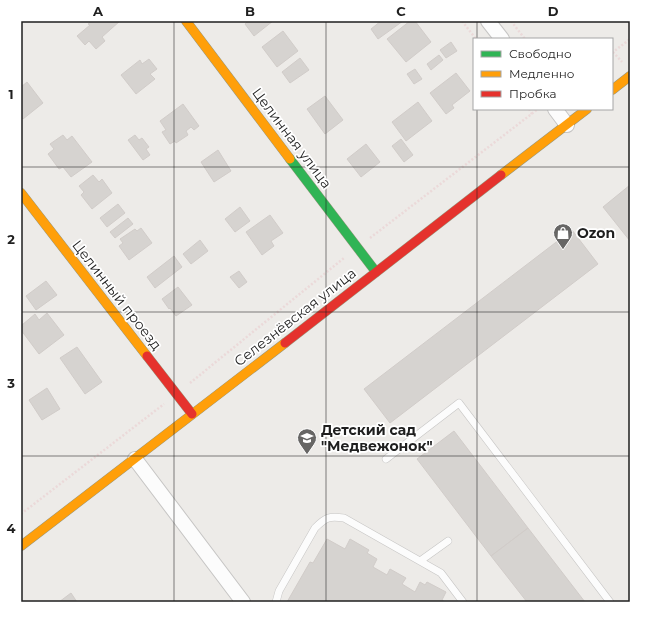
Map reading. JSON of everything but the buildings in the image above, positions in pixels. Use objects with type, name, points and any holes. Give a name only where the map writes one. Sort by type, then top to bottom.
[{"type":"street","name":"Целинная улица","points":[[186,21],[376,272]]},
{"type":"street","points":[[488,21],[501,38]]},
{"type":"street","points":[[613,89],[630,76]]},
{"type":"street","points":[[556,110],[567,125]]},
{"type":"street","name":"Селезнёвская улица","points":[[21,546],[585,110]]},
{"type":"street","name":"Целинный проезд","points":[[21,193],[192,414]]},
{"type":"street","points":[[135,459],[243,602]]},
{"type":"lane","points":[[386,459],[459,403],[610,602]]},
{"type":"lane","points":[[276,602],[279,591],[315,528],[322,521],[332,516],[344,518],[441,573],[464,602]]},
{"type":"lane","points":[[420,561],[448,541]]},
{"type":"path","points":[[462,21],[475,38]]},
{"type":"path","points":[[511,21],[524,38]]},
{"type":"path","points":[[613,52],[630,39]]},
{"type":"path","points":[[530,110],[532,114]]},
{"type":"path","points":[[357,248],[537,110]]},
{"type":"traffic: fast","points":[[290,159],[376,272]]},
{"type":"traffic: slow","points":[[186,21],[290,159]]},
{"type":"traffic: slow","points":[[613,89],[630,76]]},
{"type":"traffic: slow","points":[[501,175],[586,110]]},
{"type":"traffic: slow","points":[[21,193],[147,356]]},
{"type":"traffic: slow","points":[[21,546],[285,343]]},
{"type":"traffic: jam","points":[[285,343],[501,175]]},
{"type":"traffic: jam","points":[[147,356],[192,414]]},
{"type":"place","name":"Ozon","points":[[563,250]]},
{"type":"place","name":"Детский сад \"Медвежонок\"","points":[[307,455]]}]
